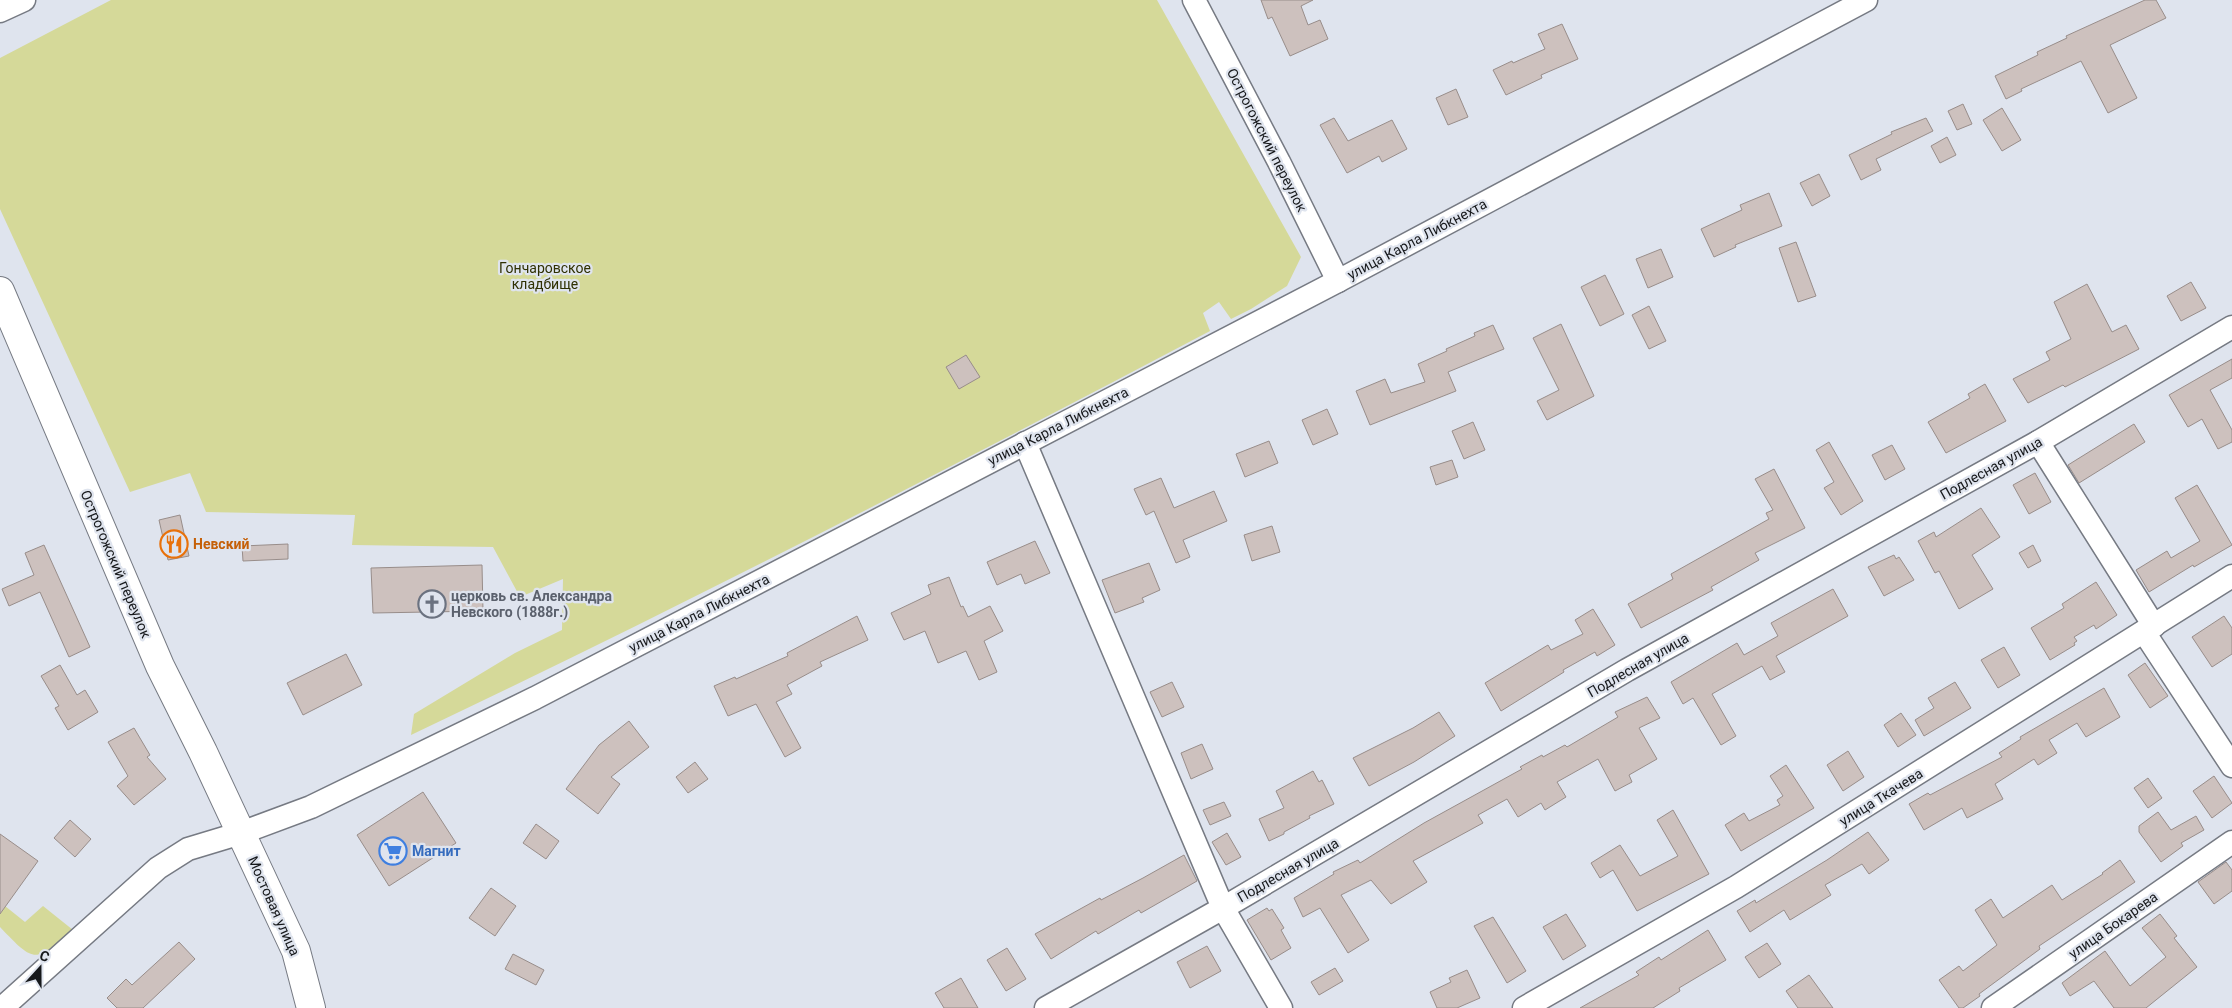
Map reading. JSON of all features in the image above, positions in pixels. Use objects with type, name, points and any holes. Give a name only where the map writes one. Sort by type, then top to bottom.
[{"type":"main road","name":"Острогожский переулок","points":[[0,291],[160,666],[241,834]]},
{"type":"main road","name":"Мостовая улица","points":[[241,834],[296,951],[310,1008]]},
{"type":"street","points":[[0,11],[24,0]]},
{"type":"street","name":"Острогожский переулок","points":[[1194,0],[1279,162],[1338,281]]},
{"type":"street","name":"улица Карла Либкнехта","points":[[2,1008],[158,868],[188,849],[241,834],[311,807],[534,698],[1338,281],[1866,0]]},
{"type":"street","name":"Подлесная улица","points":[[1046,1008],[1223,908],[1627,670],[2038,442],[2232,327]]},
{"type":"street","points":[[2038,442],[2232,766]]},
{"type":"street","points":[[1025,443],[1223,908],[1282,1008]]},
{"type":"street","name":"улица Ткачева","points":[[1524,1008],[1736,887],[2232,576]]},
{"type":"street","name":"улица Бокарева","points":[[1993,1008],[2232,842]]},
{"type":"green space","name":"Гончаровское кладбище","points":[[111,0],[1157,0],[1301,257],[1287,286],[1251,309],[1231,319],[1219,302],[1203,313],[1210,331],[813,537],[512,687],[411,735],[414,714],[515,653],[562,630],[563,579],[520,597],[493,547],[352,545],[355,515],[206,512],[190,473],[130,492],[0,209],[0,58]]},
{"type":"green space","points":[[0,902],[25,922],[43,906],[73,930],[43,953],[36,955],[29,953],[21,948],[0,927]]},
{"type":"building","points":[[1261,0],[1313,0],[1301,6],[1308,25],[1320,20],[1328,39],[1290,56],[1272,17],[1268,19]]},
{"type":"building","points":[[2145,0],[2156,0],[2166,18],[2110,45],[2137,98],[2108,113],[2081,61],[2021,89],[2022,91],[2006,99],[1995,76],[2038,55],[2037,52],[2067,38],[2066,36]]},
{"type":"building","points":[[1562,24],[1578,59],[1541,75],[1542,78],[1506,95],[1493,70],[1545,49],[1538,34]]},
{"type":"building","points":[[1456,89],[1468,117],[1448,125],[1436,98]]},
{"type":"building","points":[[1963,104],[1972,124],[1957,130],[1948,111]]},
{"type":"building","points":[[2002,108],[2021,140],[2002,151],[1983,120]]},
{"type":"building","points":[[1334,118],[1348,141],[1392,120],[1407,149],[1382,162],[1379,156],[1347,173],[1320,125]]},
{"type":"building","points":[[1926,118],[1933,131],[1876,159],[1881,170],[1861,180],[1849,155],[1892,134],[1891,132]]},
{"type":"building","points":[[1947,137],[1956,155],[1940,163],[1931,146]]},
{"type":"building","points":[[1819,174],[1830,196],[1812,206],[1800,183]]},
{"type":"building","points":[[1769,193],[1782,226],[1735,245],[1736,247],[1714,257],[1701,229],[1742,210],[1740,205]]},
{"type":"building","points":[[1796,242],[1816,296],[1798,302],[1779,248]]},
{"type":"building","points":[[1661,249],[1673,277],[1648,288],[1636,259]]},
{"type":"building","points":[[1605,275],[1624,314],[1600,326],[1581,287]]},
{"type":"building","points":[[2191,282],[2206,308],[2181,321],[2167,296]]},
{"type":"building","points":[[2087,284],[2112,332],[2126,325],[2139,349],[2065,387],[2063,385],[2028,403],[2013,379],[2050,360],[2046,352],[2071,339],[2054,302]]},
{"type":"building","points":[[1649,306],[1666,341],[1649,349],[1632,315]]},
{"type":"building","points":[[1561,324],[1594,396],[1547,420],[1537,401],[1559,390],[1533,338]]},
{"type":"building","points":[[1493,325],[1504,349],[1448,372],[1456,391],[1370,425],[1356,391],[1385,379],[1391,393],[1425,382],[1418,364],[1447,351],[1446,349],[1475,336],[1474,333]]},
{"type":"building","points":[[966,355],[980,377],[959,389],[946,367]]},
{"type":"building","points":[[2232,359],[2232,378],[2210,390],[2232,430],[2232,442],[2218,449],[2202,419],[2188,427],[2169,395]]},
{"type":"building","points":[[1985,384],[2006,421],[1946,453],[1928,422],[1970,398],[1968,394]]},
{"type":"building","points":[[1327,409],[1338,434],[1313,445],[1302,420]]},
{"type":"building","points":[[1473,422],[1485,450],[1464,459],[1452,431]]},
{"type":"building","points":[[2134,424],[2145,442],[2079,483],[2068,465]]},
{"type":"building","points":[[1269,441],[1278,463],[1245,477],[1236,454]]},
{"type":"building","points":[[1829,442],[1863,501],[1841,515],[1824,488],[1834,482],[1816,450]]},
{"type":"building","points":[[1892,445],[1905,469],[1885,480],[1872,455]]},
{"type":"building","points":[[1452,460],[1458,477],[1436,485],[1430,467]]},
{"type":"building","points":[[1774,469],[1805,528],[1755,553],[1759,560],[1711,587],[1713,590],[1641,628],[1628,604],[1673,579],[1671,574],[1769,519],[1766,513],[1773,510],[1755,479]]},
{"type":"building","points":[[2035,473],[2051,502],[2029,514],[2013,485]]},
{"type":"building","points":[[1161,478],[1174,508],[1214,491],[1227,521],[1183,540],[1190,557],[1176,563],[1154,511],[1146,515],[1134,489]]},
{"type":"building","points":[[2197,485],[2232,545],[2194,567],[2193,565],[2149,592],[2136,570],[2167,551],[2171,558],[2200,541],[2175,498]]},
{"type":"building","points":[[1981,508],[2000,537],[1972,555],[1993,589],[1959,609],[1939,571],[1935,573],[1918,541],[1934,532],[1936,537]]},
{"type":"building","points":[[180,515],[189,556],[168,560],[159,520]]},
{"type":"building","points":[[1272,526],[1280,552],[1252,561],[1244,535]]},
{"type":"building","points":[[1035,541],[1050,573],[1025,584],[1021,574],[997,585],[987,562]]},
{"type":"building","points":[[288,544],[288,559],[243,561],[242,546]]},
{"type":"building","points":[[44,545],[90,647],[69,657],[40,592],[9,606],[2,589],[34,575],[25,553]]},
{"type":"building","points":[[2033,545],[2041,561],[2028,568],[2019,553]]},
{"type":"building","points":[[1894,555],[1896,559],[1899,557],[1914,580],[1884,596],[1868,567]]},
{"type":"building","points":[[1149,563],[1160,590],[1142,598],[1144,602],[1115,613],[1102,580]]},
{"type":"building","points":[[482,565],[483,611],[373,613],[371,568]]},
{"type":"building","points":[[949,577],[961,607],[963,606],[968,617],[990,606],[1003,631],[984,641],[997,672],[979,680],[966,651],[938,663],[925,631],[904,640],[891,613],[931,594],[928,585]]},
{"type":"building","points":[[2096,582],[2117,615],[2096,629],[2094,625],[2074,637],[2077,641],[2074,643],[2075,645],[2050,660],[2031,628],[2064,608],[2062,604]]},
{"type":"building","points":[[1833,589],[1848,616],[1776,656],[1785,672],[1770,680],[1762,666],[1712,694],[1736,736],[1721,745],[1693,698],[1683,704],[1671,682],[1737,643],[1744,655],[1778,636],[1771,623]]},
{"type":"building","points":[[1593,609],[1615,645],[1597,656],[1595,652],[1563,670],[1564,672],[1501,711],[1485,683],[1548,645],[1551,650],[1583,634],[1575,620]]},
{"type":"building","points":[[857,616],[868,640],[820,662],[822,666],[787,685],[792,694],[776,702],[801,748],[785,757],[756,704],[728,716],[714,686],[735,677],[736,679],[788,656],[787,653]]},
{"type":"building","points":[[2224,616],[2232,628],[2232,654],[2212,667],[2192,637]]},
{"type":"building","points":[[2004,647],[2020,675],[1998,688],[1981,660]]},
{"type":"building","points":[[346,654],[362,685],[303,715],[287,683]]},
{"type":"building","points":[[2145,663],[2168,696],[2150,708],[2128,675]]},
{"type":"building","points":[[60,665],[77,695],[85,690],[98,712],[68,730],[55,708],[59,706],[41,676]]},
{"type":"building","points":[[1172,682],[1184,707],[1162,717],[1150,692]]},
{"type":"building","points":[[1955,682],[1971,708],[1924,736],[1915,720],[1934,708],[1928,698]]},
{"type":"building","points":[[2104,688],[2120,717],[2086,737],[2077,723],[2049,740],[2057,753],[2038,765],[2034,759],[1995,784],[2003,799],[1967,818],[1962,808],[1924,830],[1909,804],[2002,757],[1999,753],[2021,739],[2020,737]]},
{"type":"building","points":[[1647,697],[1660,718],[1639,728],[1657,759],[1629,775],[1632,782],[1615,791],[1598,759],[1557,782],[1566,797],[1545,810],[1541,803],[1518,817],[1507,799],[1478,815],[1483,823],[1413,861],[1427,882],[1391,904],[1371,880],[1341,895],[1369,940],[1348,953],[1320,908],[1303,917],[1294,898],[1334,874],[1333,872],[1358,860],[1360,863],[1424,823],[1522,769],[1520,767],[1565,745],[1567,747],[1618,717],[1615,712]]},
{"type":"building","points":[[1439,712],[1455,736],[1414,762],[1369,786],[1353,758],[1413,728]]},
{"type":"building","points":[[1901,713],[1916,735],[1898,747],[1884,725]]},
{"type":"building","points":[[629,721],[649,747],[611,777],[620,784],[598,814],[566,789],[599,745]]},
{"type":"building","points":[[134,728],[150,755],[147,757],[166,779],[134,805],[117,786],[128,776],[108,742]]},
{"type":"building","points":[[1202,744],[1213,769],[1191,779],[1181,753]]},
{"type":"building","points":[[1848,751],[1864,777],[1843,791],[1827,765]]},
{"type":"building","points":[[695,762],[708,779],[688,793],[676,777]]},
{"type":"building","points":[[1786,765],[1814,808],[1741,851],[1725,825],[1744,813],[1749,821],[1780,805],[1777,800],[1783,796],[1770,776]]},
{"type":"building","points":[[1313,771],[1319,782],[1322,780],[1334,804],[1309,816],[1310,818],[1269,841],[1259,819],[1284,808],[1276,791]]},
{"type":"building","points":[[2214,776],[2232,803],[2212,818],[2193,791]]},
{"type":"building","points":[[2148,778],[2162,798],[2148,808],[2134,788]]},
{"type":"building","points":[[423,792],[456,843],[389,886],[357,835]]},
{"type":"building","points":[[1224,802],[1231,816],[1210,825],[1203,810]]},
{"type":"building","points":[[1673,810],[1709,874],[1637,911],[1613,870],[1600,878],[1591,863],[1620,845],[1640,876],[1678,856],[1657,820]]},
{"type":"building","points":[[2158,812],[2171,830],[2196,816],[2204,830],[2181,843],[2183,846],[2161,862],[2139,832],[2139,826]]},
{"type":"building","points":[[70,820],[91,839],[75,857],[54,838]]},
{"type":"building","points":[[536,824],[559,841],[546,859],[523,843]]},
{"type":"building","points":[[1868,832],[1889,860],[1869,874],[1862,864],[1825,885],[1831,895],[1790,920],[1784,910],[1750,932],[1737,911],[1755,900],[1756,903],[1827,860]]},
{"type":"building","points":[[1227,833],[1241,857],[1226,865],[1212,842]]},
{"type":"building","points":[[0,834],[38,861],[0,914]]},
{"type":"building","points":[[1184,855],[1197,881],[1141,913],[1139,910],[1098,934],[1096,931],[1051,959],[1035,934]]},
{"type":"building","points":[[2120,860],[2135,882],[2039,946],[2040,949],[1979,994],[1980,996],[1963,1008],[1959,1008],[1939,980],[1959,966],[1963,971],[1997,945],[1975,910],[1991,899],[2003,918],[2052,885],[2062,900],[2103,874]]},
{"type":"building","points":[[2226,862],[2232,870],[2232,891],[2214,904],[2198,882]]},
{"type":"building","points":[[491,888],[516,906],[495,936],[469,918]]},
{"type":"building","points":[[1267,908],[1269,911],[1272,909],[1284,928],[1281,930],[1291,948],[1271,960],[1247,920]]},
{"type":"building","points":[[1566,914],[1586,946],[1563,960],[1543,927]]},
{"type":"building","points":[[2160,914],[2177,936],[2174,938],[2197,967],[2146,1008],[2114,1008],[2094,981],[2070,996],[2062,983],[2105,951],[2130,986],[2166,957],[2142,928]]},
{"type":"building","points":[[1493,917],[1526,971],[1507,983],[1474,926]]},
{"type":"building","points":[[1708,930],[1726,960],[1679,988],[1680,991],[1653,1008],[1580,1008],[1639,975],[1636,972],[1659,957],[1661,960]]},
{"type":"building","points":[[179,942],[195,959],[143,1008],[117,1008],[107,998],[126,979],[132,985]]},
{"type":"building","points":[[1767,943],[1781,964],[1759,978],[1745,957]]},
{"type":"building","points":[[1207,946],[1221,971],[1190,988],[1177,962]]},
{"type":"building","points":[[1007,948],[1026,979],[1006,991],[987,960]]},
{"type":"building","points":[[513,954],[544,970],[536,985],[505,969]]},
{"type":"building","points":[[1335,968],[1343,981],[1319,995],[1311,982]]},
{"type":"building","points":[[1467,970],[1480,998],[1457,1008],[1437,1008],[1430,992],[1451,982],[1449,978]]},
{"type":"building","points":[[1809,975],[1833,1008],[1798,1008],[1786,991]]},
{"type":"building","points":[[961,978],[978,1008],[944,1008],[935,993]]},
{"type":"place","name":"Невский","points":[[174,544]]},
{"type":"place","name":"церковь св. Александра Невского (1888г.)","points":[[432,604]]},
{"type":"place","name":"Магнит","points":[[393,851]]}]
